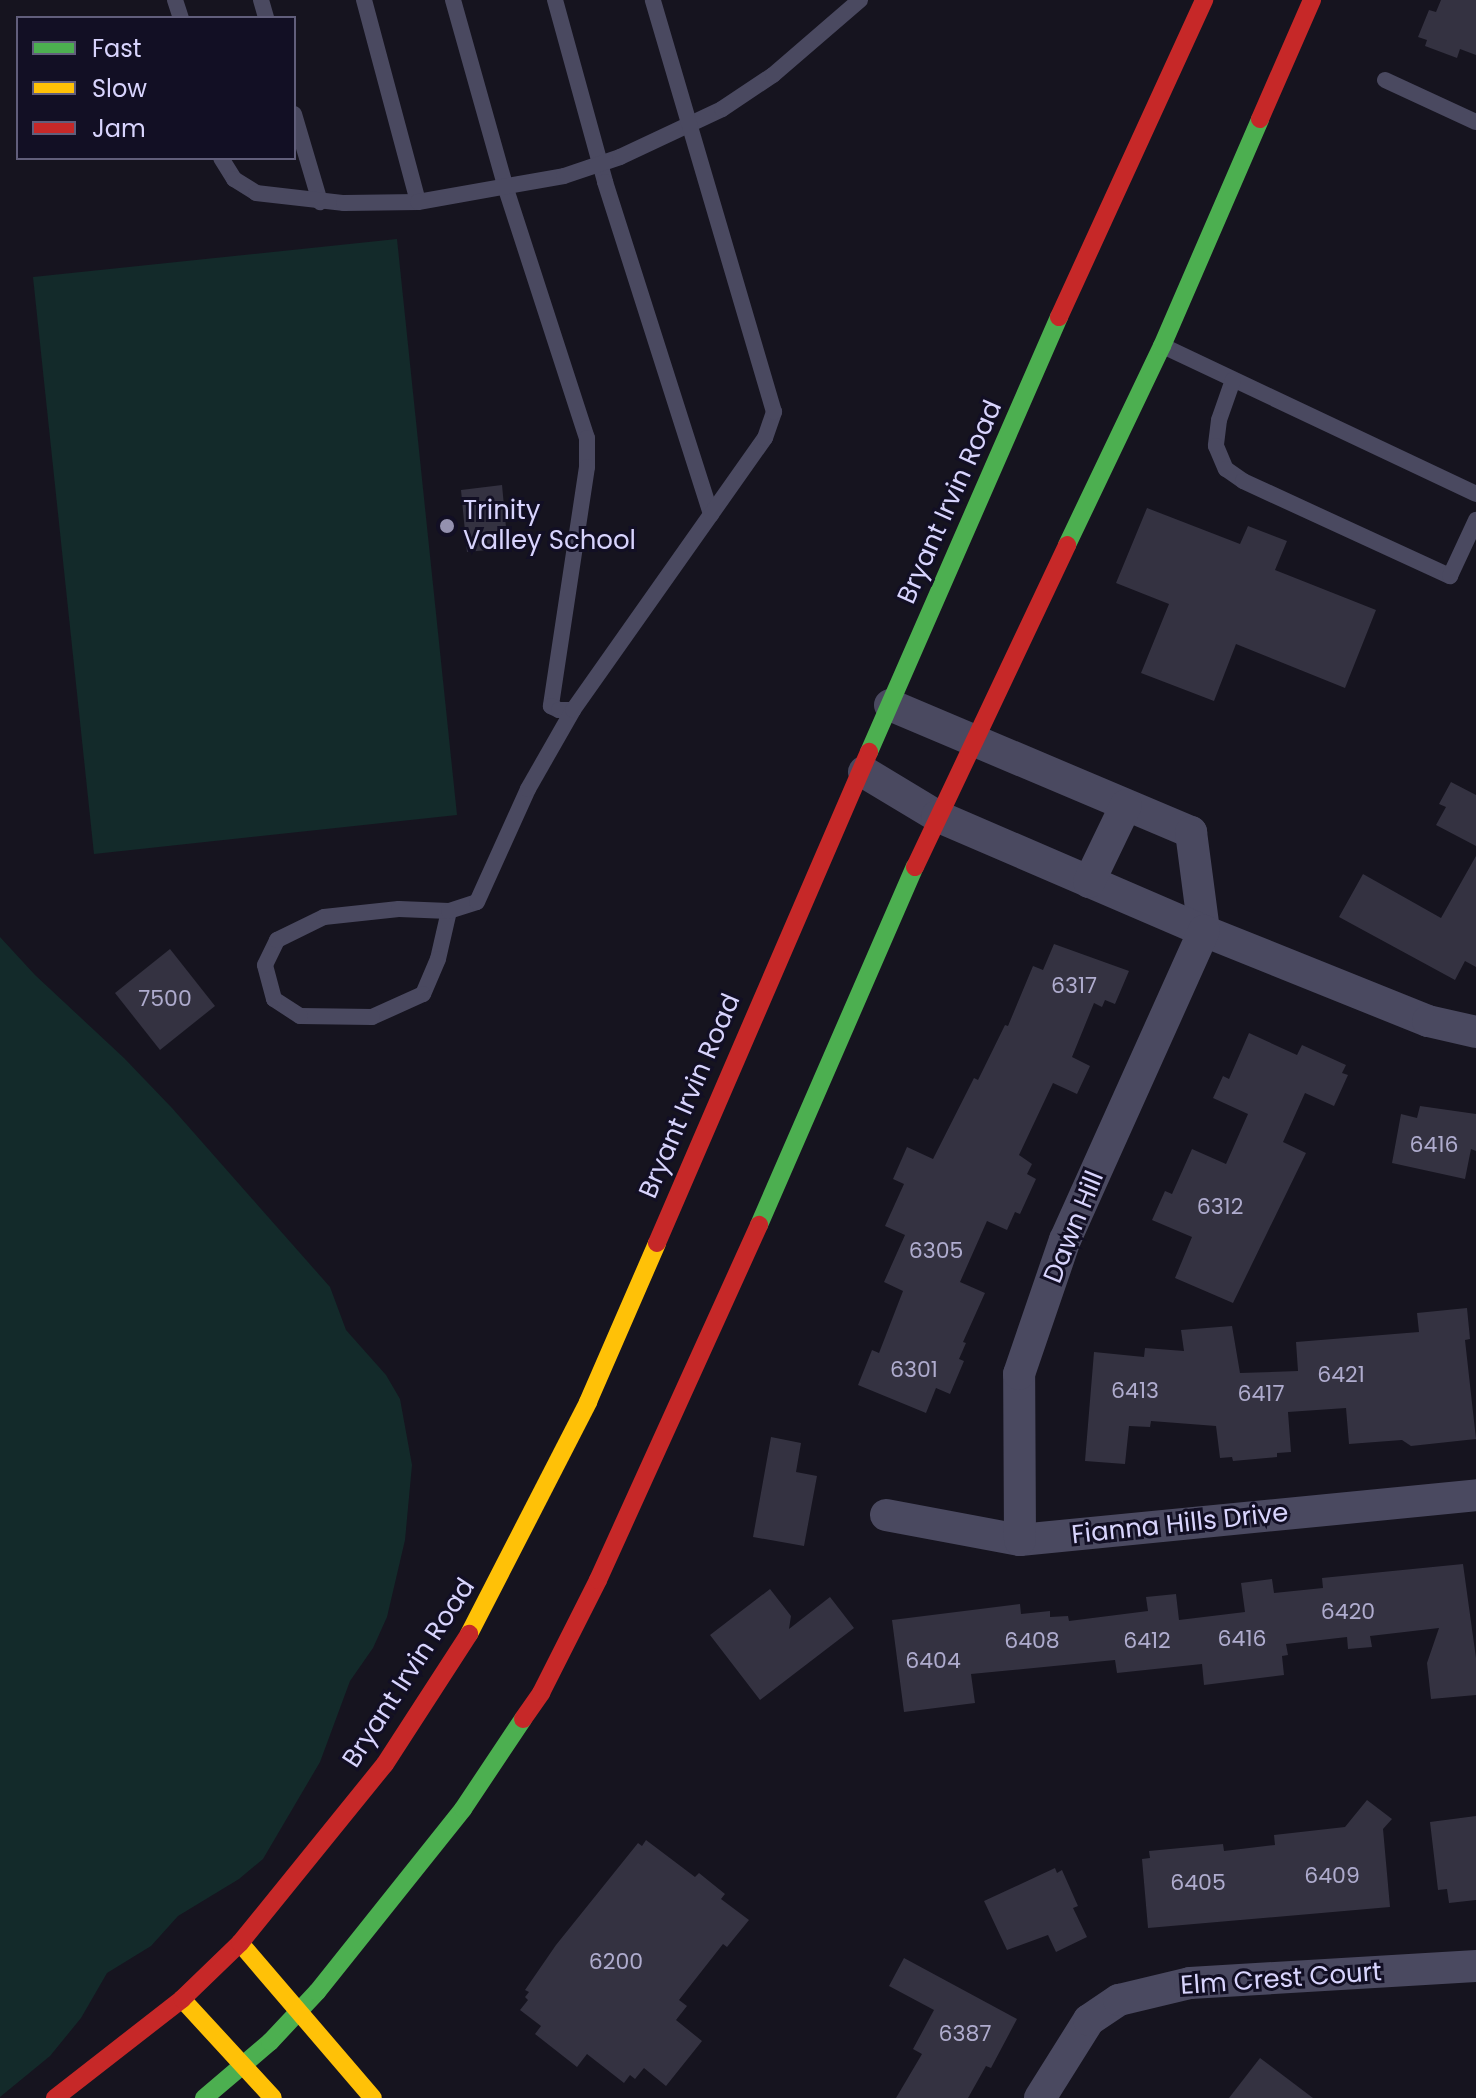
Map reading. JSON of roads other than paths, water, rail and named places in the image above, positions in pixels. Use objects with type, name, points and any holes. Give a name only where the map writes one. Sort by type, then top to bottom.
[{"type":"main road","name":"Bryant Irvin Road","points":[[55,2098],[182,1999],[240,1943],[385,1764],[481,1616],[588,1402],[749,1023],[864,772],[1038,363],[1204,0]]},
{"type":"main road","points":[[204,2098],[244,2066],[300,2012],[463,1809],[541,1693],[598,1580],[820,1091],[937,816],[1162,346],[1254,141],[1312,0]]},
{"type":"main road","points":[[1254,141],[1290,101]]},
{"type":"main road","points":[[240,1943],[373,2098]]},
{"type":"main road","points":[[182,1999],[273,2098]]},
{"type":"street","points":[[890,705],[1191,832],[1204,931]]},
{"type":"street","points":[[864,772],[937,816],[1204,931],[1428,1021],[1476,1032]]},
{"type":"street","points":[[1089,882],[1126,805]]},
{"type":"street","name":"Dawn Hill","points":[[1020,1540],[1019,1374],[1065,1240],[1204,931]]},
{"type":"street","name":"Fianna Hills Drive","points":[[886,1515],[1020,1540],[1476,1495]]},
{"type":"street","name":"Elm Crest Court","points":[[1040,2098],[1089,2020],[1119,2000],[1190,1983],[1476,1966]]},
{"type":"lane","points":[[364,0],[418,202]]},
{"type":"lane","points":[[453,0],[506,189],[587,438],[587,467],[551,706],[559,710],[573,710]]},
{"type":"lane","points":[[555,0],[600,164],[711,514]]},
{"type":"lane","points":[[449,911],[438,959],[423,994],[372,1017],[300,1016],[274,999],[265,965],[277,940],[324,917],[399,909],[449,911],[477,902],[528,789],[573,710],[765,438],[774,412],[653,0]]},
{"type":"lane","points":[[222,160],[234,179],[256,193],[320,202],[418,202],[506,189],[600,164],[691,125],[773,75],[860,0]]},
{"type":"lane","points":[[1385,80],[1476,122]]},
{"type":"lane","points":[[296,121],[320,202]]},
{"type":"lane","points":[[1162,346],[1476,494]]},
{"type":"lane","points":[[1233,380],[1219,420],[1216,446],[1226,469],[1243,481],[1450,576],[1476,520]]},
{"type":"place","name":"Trinity Valley School","points":[[447,526]]}]
